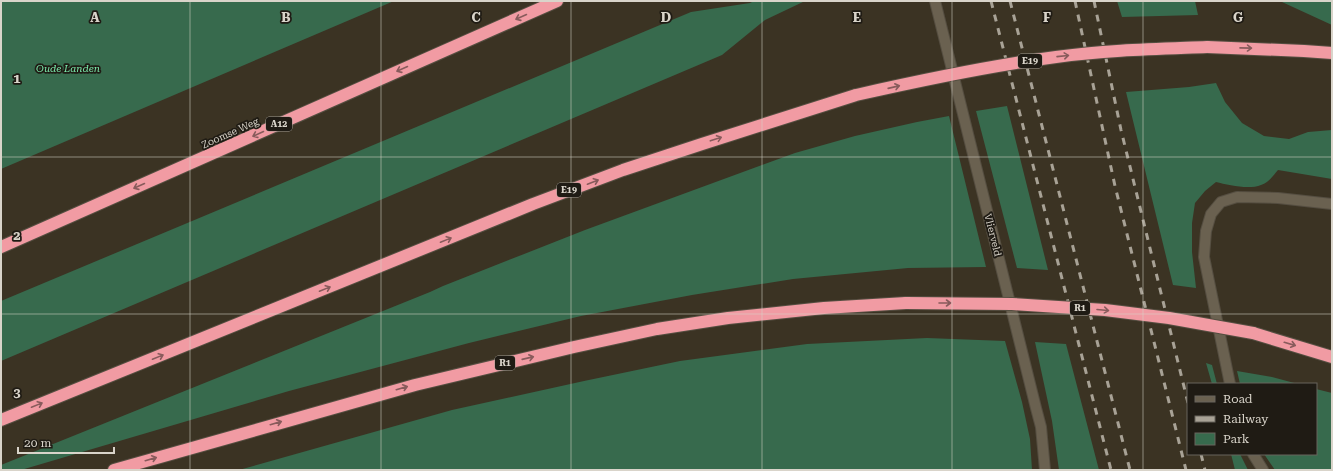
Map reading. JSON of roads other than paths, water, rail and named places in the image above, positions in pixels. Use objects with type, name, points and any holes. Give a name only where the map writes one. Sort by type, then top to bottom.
[{"type":"highway","name":"Zoomse Weg","points":[[1,247],[557,1]]},
{"type":"highway","name":"E19","points":[[1,420],[533,204],[623,170],[789,115],[856,95],[999,65],[1125,50],[1207,47],[1304,50],[1332,53]]},
{"type":"highway","name":"R1","points":[[114,470],[415,385],[574,347],[657,329],[728,318],[824,308],[906,303],[1012,304],[1105,310],[1169,318],[1253,333],[1332,357]]},
{"type":"street","name":"Vlierveld","points":[[935,1],[1038,414],[1045,470]]},
{"type":"street","points":[[1230,383],[1204,257],[1206,231],[1211,214],[1221,202],[1237,197],[1278,198],[1332,204]]},
{"type":"street","points":[[1255,455],[1263,470]]},
{"type":"railway","points":[[991,1],[1111,470]]},
{"type":"railway","points":[[1010,1],[1130,470]]},
{"type":"railway","points":[[1075,1],[1115,186],[1186,470]]},
{"type":"railway","points":[[1094,1],[1121,130],[1187,399]]},
{"type":"railway","points":[[1201,455],[1205,470]]},
{"type":"park label","name":"Oude Landen","points":[[68,68]]}]
